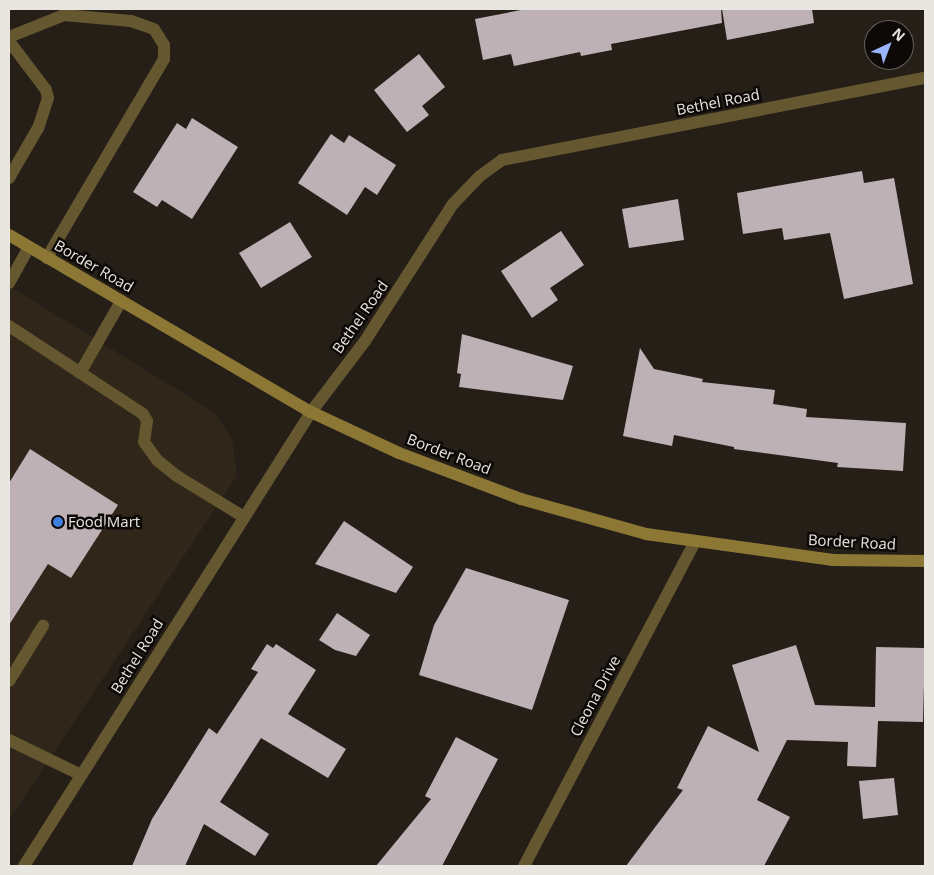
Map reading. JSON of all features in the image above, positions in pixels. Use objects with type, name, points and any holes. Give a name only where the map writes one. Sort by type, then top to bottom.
[{"type":"street","points":[[9,37],[64,16],[131,21],[154,30],[164,45],[164,59],[47,258]]},
{"type":"street","points":[[9,41],[46,90],[48,98],[38,128],[9,178]]},
{"type":"street","name":"Bethel Road","points":[[24,866],[311,412],[366,341],[453,204],[480,176],[502,160],[925,78]]},
{"type":"street","name":"Border Road","points":[[9,234],[311,412],[398,453],[522,499],[646,534],[833,560],[925,561]]},
{"type":"street","points":[[9,283],[29,247]]},
{"type":"street","points":[[80,372],[121,301]]},
{"type":"street","points":[[9,326],[143,414],[147,421],[144,442],[157,460],[177,476],[244,517]]},
{"type":"street","name":"Cleona Drive","points":[[524,866],[695,541]]},
{"type":"street","points":[[9,681],[43,626]]},
{"type":"street","points":[[9,740],[81,775]]},
{"type":"shaded area","points":[[9,286],[214,412],[232,439],[237,476],[9,820]]},
{"type":"building","points":[[526,9],[721,9],[722,23],[611,44],[612,50],[581,56],[580,52],[514,66],[511,54],[483,60],[475,19]]},
{"type":"building","points":[[722,9],[812,9],[814,23],[727,40]]},
{"type":"building","points":[[419,54],[445,87],[422,106],[429,115],[407,132],[374,90]]},
{"type":"building","points":[[192,118],[238,147],[192,219],[162,200],[157,207],[133,192],[177,123],[186,129]]},
{"type":"building","points":[[331,134],[344,143],[349,135],[396,165],[377,195],[365,187],[347,215],[298,183]]},
{"type":"building","points":[[862,171],[864,183],[894,178],[913,284],[844,299],[830,233],[784,240],[782,228],[743,234],[737,193]]},
{"type":"building","points":[[678,199],[684,240],[629,248],[622,209]]},
{"type":"building","points":[[290,222],[312,257],[261,288],[239,253]]},
{"type":"building","points":[[561,231],[584,265],[550,288],[558,300],[532,318],[501,271]]},
{"type":"building","points":[[462,334],[573,366],[563,400],[459,387],[461,374],[457,373]]},
{"type":"building","points":[[640,348],[654,369],[703,379],[702,382],[775,390],[773,404],[807,409],[806,417],[906,423],[903,471],[837,467],[838,463],[734,449],[734,447],[674,435],[672,446],[623,436]]},
{"type":"building","name":"Food Mart","points":[[30,449],[118,505],[71,578],[48,564],[9,625],[9,483]]},
{"type":"building","points":[[344,521],[413,567],[396,593],[315,564]]},
{"type":"building","points":[[466,568],[569,600],[532,710],[419,675],[434,625]]},
{"type":"building","points":[[337,613],[370,635],[356,656],[335,650],[319,640]]},
{"type":"building","points":[[267,644],[273,648],[276,644],[316,670],[288,714],[346,749],[328,778],[261,738],[220,802],[269,834],[255,856],[204,824],[185,866],[132,866],[152,819],[209,728],[217,734],[258,672],[251,669]]},
{"type":"building","points":[[796,645],[815,705],[875,707],[876,647],[925,648],[923,722],[878,721],[876,767],[847,766],[848,742],[787,740],[757,800],[790,817],[764,866],[626,866],[683,790],[677,788],[708,726],[759,752],[732,665]]},
{"type":"building","points":[[456,737],[498,759],[442,866],[376,866],[431,799],[425,796]]},
{"type":"building","points":[[894,778],[898,815],[863,819],[859,781]]},
{"type":"place","name":"Food Mart","points":[[58,522]]}]
